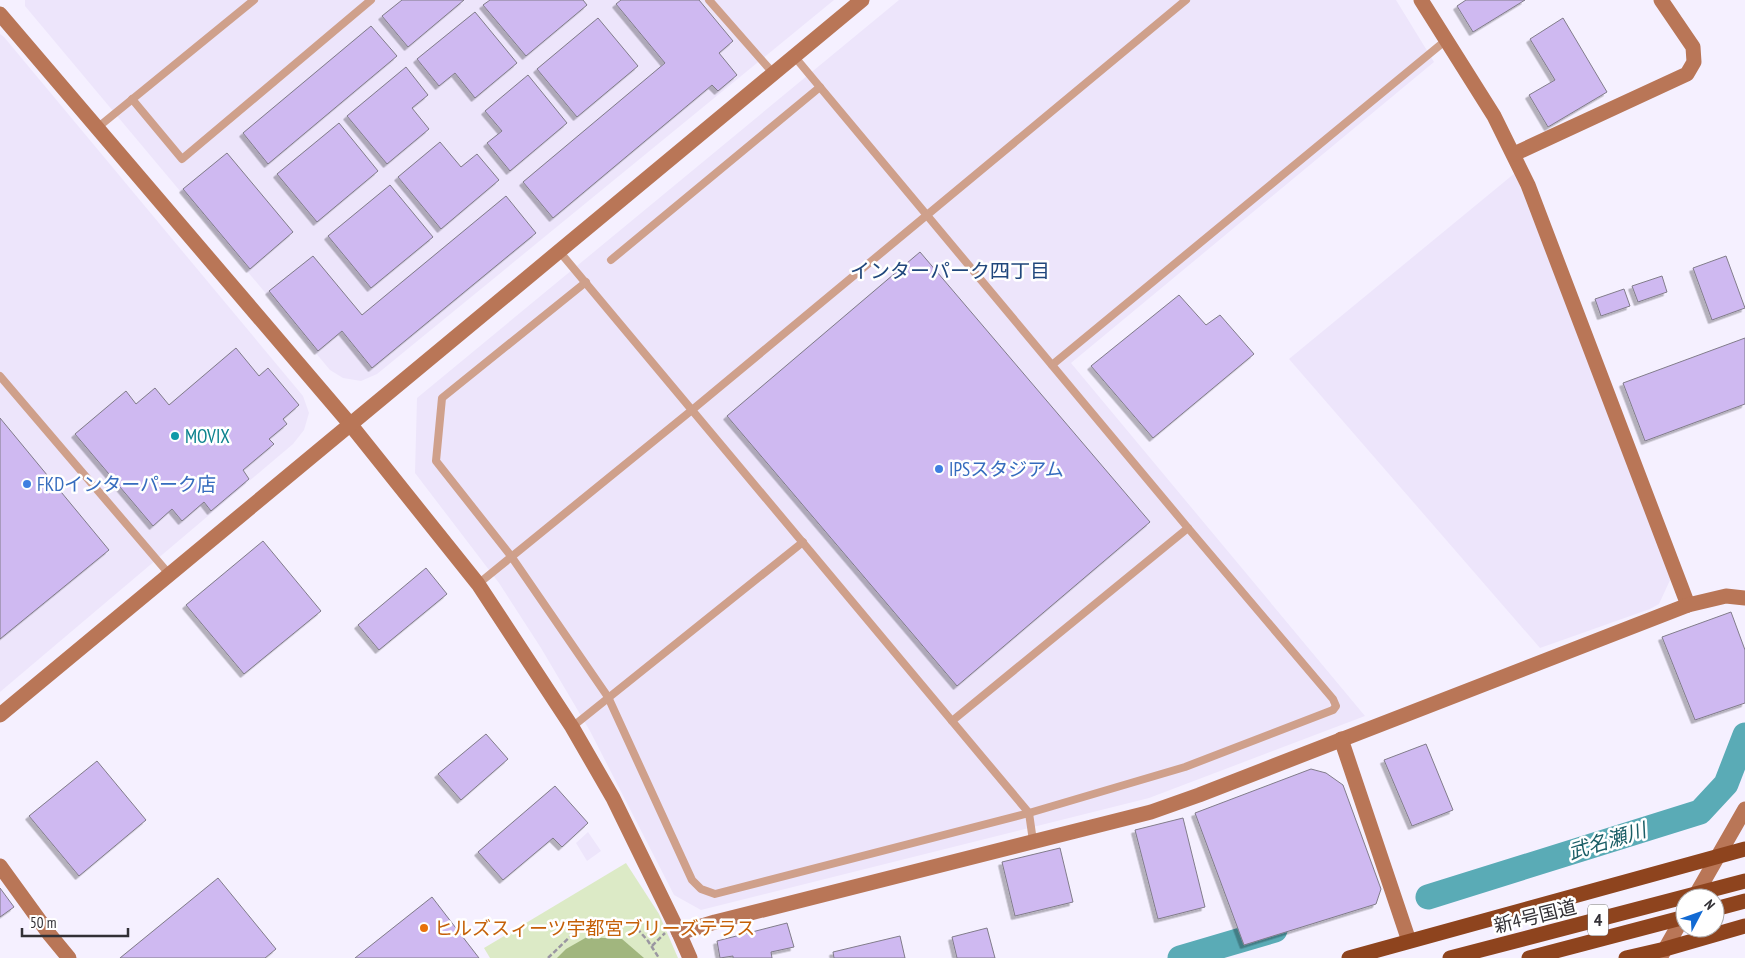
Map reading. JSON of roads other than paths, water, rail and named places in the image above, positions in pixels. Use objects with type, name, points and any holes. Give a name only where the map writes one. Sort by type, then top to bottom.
[{"type":"highway","points":[[1349,958],[1745,849]]},
{"type":"highway","name":"新4号国道","points":[[1450,958],[1745,881]]},
{"type":"highway","points":[[1725,906],[1745,901]]},
{"type":"highway","name":"新4号国道","points":[[1529,958],[1675,919]]},
{"type":"highway","points":[[1626,958],[1662,954],[1745,926]]},
{"type":"street","points":[[0,715],[862,0]]},
{"type":"street","points":[[1421,0],[1494,116],[1514,154],[1528,186],[1688,605]]},
{"type":"street","points":[[1514,154],[1687,74],[1694,62],[1693,47],[1661,0]]},
{"type":"street","points":[[0,14],[350,424],[478,584],[572,727],[613,798],[690,958]]},
{"type":"street","points":[[679,933],[1151,812],[1688,605],[1726,596],[1745,598]]},
{"type":"street","points":[[1341,739],[1409,941]]},
{"type":"street","points":[[1700,888],[1745,809]]},
{"type":"street","points":[[0,866],[69,958]]},
{"type":"street","points":[[1662,954],[1675,933]]},
{"type":"lane","points":[[97,128],[254,0]]},
{"type":"lane","points":[[709,0],[773,73]]},
{"type":"lane","points":[[478,584],[692,410],[1186,0]]},
{"type":"lane","points":[[132,99],[182,159],[366,2]]},
{"type":"lane","points":[[1052,365],[1446,41]]},
{"type":"lane","points":[[586,282],[442,398],[436,461],[511,556],[608,697],[692,880],[701,889],[715,894],[1029,813],[1185,767],[1333,710],[1336,706],[1333,699],[794,56]]},
{"type":"lane","points":[[611,260],[820,87]]},
{"type":"lane","points":[[559,251],[1029,813],[1033,841]]},
{"type":"lane","points":[[0,376],[169,574]]},
{"type":"lane","points":[[952,721],[1188,528]]},
{"type":"lane","points":[[572,727],[803,542]]},
{"type":"waterway","name":"武名瀬川","points":[[1428,897],[1700,812],[1726,784],[1745,735]]},
{"type":"waterway","name":"武名瀬川","points":[[1180,958],[1275,930]]},
{"type":"place","name":"MOVIX","points":[[175,436]]},
{"type":"place","name":"IPSスタジアム","points":[[939,469]]},
{"type":"place","name":"FKDインターパーク店","points":[[27,484]]},
{"type":"place","name":"ヒルズスィーツ宇都宮ブリーズテラス","points":[[424,928]]},
{"type":"district","name":"インターパーク四丁目","points":[[950,271]]}]
